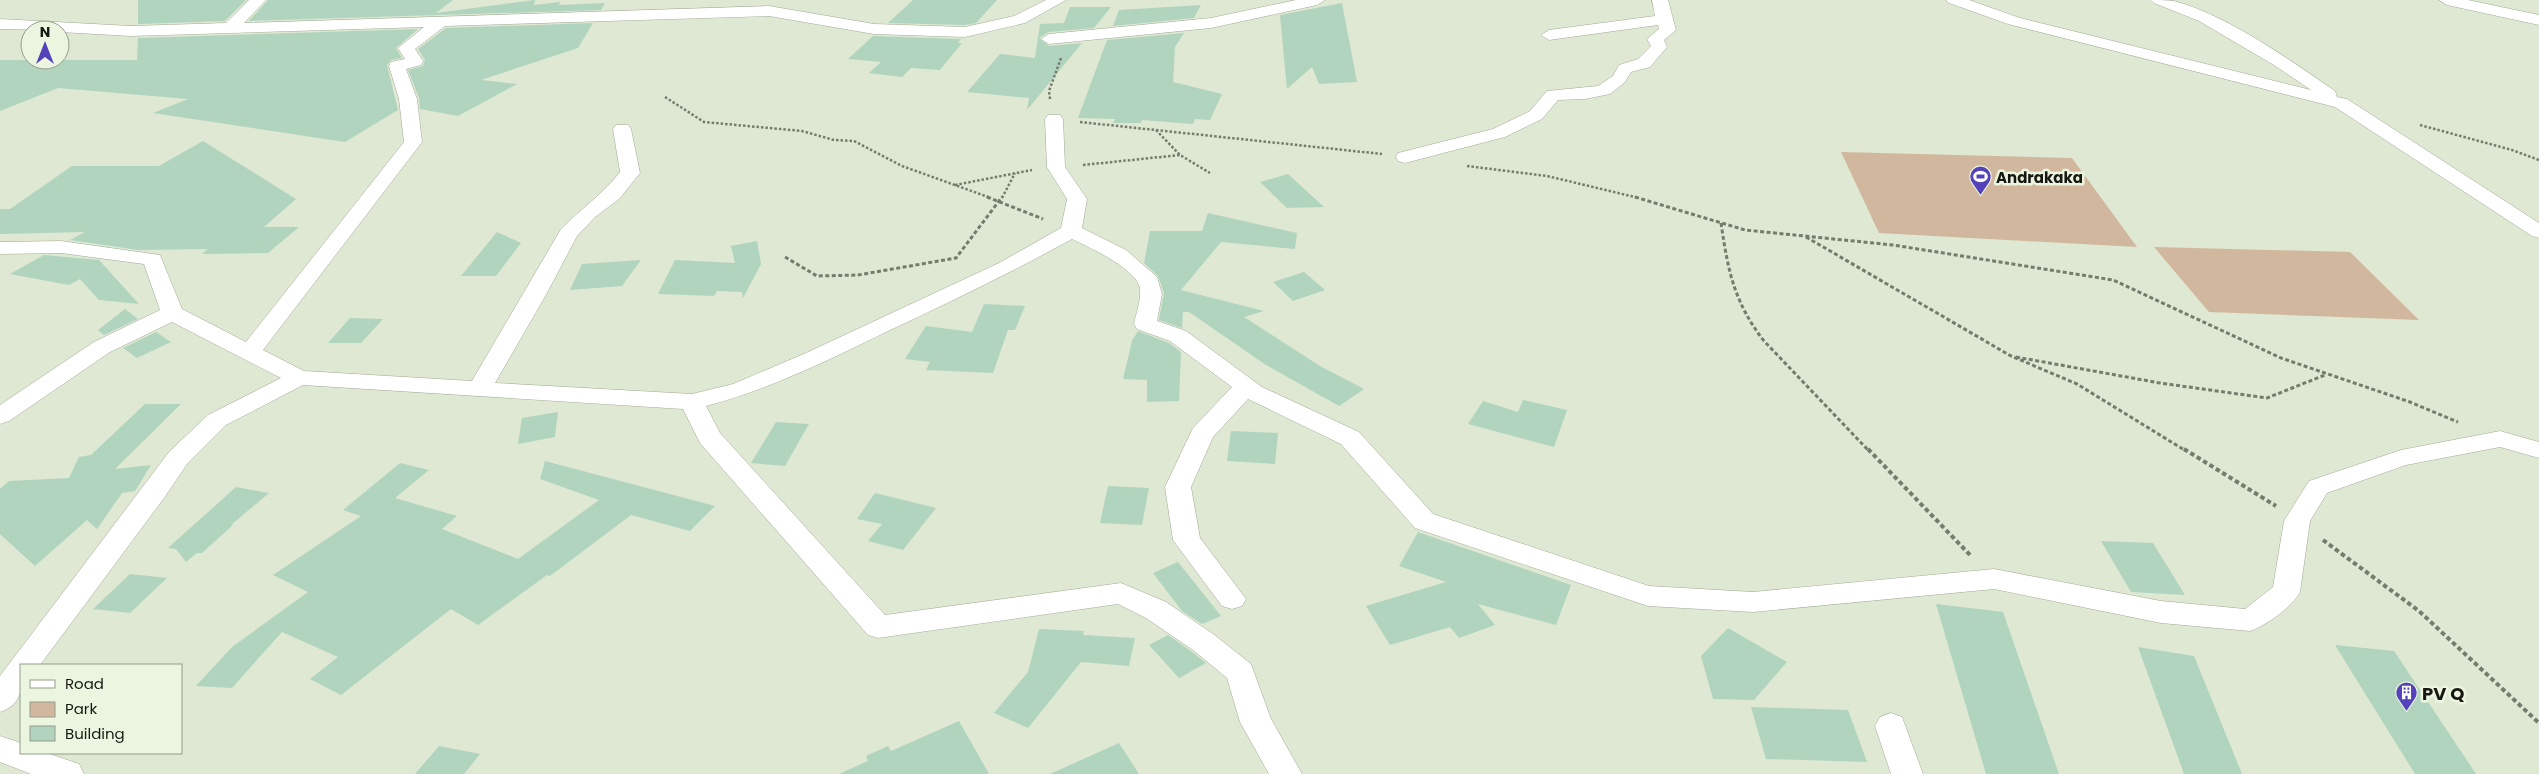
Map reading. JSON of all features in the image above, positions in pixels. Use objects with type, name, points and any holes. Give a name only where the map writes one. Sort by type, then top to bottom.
[{"type":"street","points":[[230,28],[258,0]]},
{"type":"street","points":[[0,24],[131,31],[441,21],[653,7],[770,11],[874,29],[965,32],[1019,20],[1058,0]]},
{"type":"street","points":[[1049,39],[1147,32],[1211,23],[1317,0]]},
{"type":"street","points":[[1405,157],[1499,133],[1536,115],[1553,95],[1606,91],[1620,79],[1624,69],[1644,63],[1660,46],[1655,39],[1668,30],[1660,0]]},
{"type":"street","points":[[1954,0],[2014,21],[2340,103]]},
{"type":"street","points":[[2159,0],[2205,18],[2280,60],[2340,103],[2539,232]]},
{"type":"street","points":[[2447,0],[2539,20]]},
{"type":"street","points":[[1550,35],[1664,20]]},
{"type":"street","points":[[249,353],[413,142],[408,99],[397,66],[415,61],[406,48],[441,21]]},
{"type":"street","points":[[1054,119],[1056,167],[1076,199],[1072,231]]},
{"type":"street","points":[[479,389],[536,293],[568,233],[588,213],[612,195],[630,173],[628,153],[622,130]]},
{"type":"street","points":[[1072,231],[1119,254],[1149,282],[1151,294],[1145,324],[1178,336],[1247,386],[1350,438],[1424,521],[1648,596],[1753,602],[1994,580],[2161,612],[2250,620],[2286,592],[2297,521],[2318,487],[2401,458],[2500,439],[2539,450]]},
{"type":"street","points":[[0,248],[60,247],[154,259],[172,314],[299,378],[692,402],[742,389],[814,358],[1006,268],[1072,231]]},
{"type":"street","points":[[0,416],[102,347],[172,314]]},
{"type":"street","points":[[25,664],[155,492],[178,458],[217,420],[299,378]]},
{"type":"street","points":[[1232,599],[1187,540],[1178,487],[1202,434],[1247,386]]},
{"type":"street","points":[[692,402],[709,437],[878,627],[1121,593],[1156,610],[1203,642],[1240,672],[1256,722],[1286,774]]},
{"type":"street","points":[[0,700],[20,671]]},
{"type":"street","points":[[1891,726],[1907,774]]},
{"type":"street","points":[[0,749],[68,774]]},
{"type":"path","points":[[1049,39],[1064,52],[1049,91],[1054,119],[1313,145],[1405,157]]},
{"type":"path","points":[[665,97],[704,122],[802,131],[834,140],[854,141],[902,166],[1000,201],[1072,231]]},
{"type":"path","points":[[2417,124],[2512,150],[2539,160]]},
{"type":"path","points":[[1156,129],[1180,156],[1210,174]]},
{"type":"path","points":[[953,185],[1056,167],[1180,156]]},
{"type":"path","points":[[1462,165],[1547,176],[1600,188],[1745,230],[1893,245],[2113,280],[2230,335],[2326,375],[2410,402],[2500,439]]},
{"type":"path","points":[[785,257],[817,276],[858,275],[956,258],[1000,201],[1015,173]]},
{"type":"path","points":[[1721,223],[1732,290],[1745,319],[1994,580]]},
{"type":"path","points":[[1804,236],[2011,356],[2076,384],[2269,501],[2419,611],[2539,723]]},
{"type":"path","points":[[2011,356],[2160,382],[2267,398],[2326,375]]},
{"type":"green space","name":"Andrakaka","points":[[1841,152],[2072,158],[2137,247],[1879,233]]},
{"type":"green space","points":[[2154,247],[2350,252],[2419,320],[2209,312]]},
{"type":"building","points":[[138,0],[246,0],[225,21],[138,24]]},
{"type":"building","points":[[268,0],[453,0],[436,13],[535,0],[534,5],[560,2],[559,5],[605,3],[601,10],[249,21]]},
{"type":"building","points":[[913,0],[997,0],[976,23],[965,25],[888,23]]},
{"type":"building","points":[[1342,3],[1357,82],[1319,84],[1312,67],[1287,89],[1280,15]]},
{"type":"building","points":[[1201,5],[1194,18],[1113,26],[1119,10]]},
{"type":"building","points":[[1070,7],[1111,7],[1094,28],[1049,32],[1039,38],[1049,46],[1082,43],[1027,110],[1029,98],[967,92],[1000,54],[1035,58],[1040,24],[1064,23]]},
{"type":"building","points":[[593,23],[578,48],[481,80],[517,84],[458,116],[420,109],[419,98],[408,70],[423,66],[425,60],[418,49],[446,28]]},
{"type":"building","points":[[418,29],[396,48],[402,58],[391,60],[387,65],[398,110],[345,142],[153,113],[188,99],[58,88],[0,111],[0,60],[20,60],[20,70],[70,70],[70,60],[137,60],[138,38]]},
{"type":"building","points":[[1184,33],[1175,47],[1173,82],[1222,94],[1210,120],[1195,119],[1193,124],[1142,120],[1141,123],[1113,123],[1115,119],[1078,118],[1107,40]]},
{"type":"building","points":[[873,36],[961,39],[958,43],[962,43],[940,70],[911,68],[902,77],[869,73],[881,62],[848,59]]},
{"type":"building","points":[[203,141],[296,199],[264,227],[299,227],[268,253],[202,254],[208,249],[138,250],[70,240],[85,232],[0,234],[0,209],[10,209],[72,166],[159,166]]},
{"type":"building","points":[[1288,174],[1324,207],[1287,208],[1260,182]]},
{"type":"building","points":[[1208,213],[1297,233],[1295,249],[1221,242],[1181,290],[1264,311],[1244,317],[1320,366],[1364,389],[1339,406],[1266,365],[1189,312],[1183,312],[1182,328],[1159,320],[1164,293],[1158,276],[1144,263],[1150,231],[1202,231]]},
{"type":"building","points":[[497,232],[521,243],[496,276],[461,276]]},
{"type":"building","points":[[757,241],[761,264],[743,298],[742,292],[717,291],[714,296],[658,294],[675,260],[735,263],[731,246]]},
{"type":"building","points":[[44,255],[99,260],[139,304],[99,300],[80,279],[69,285],[10,274]]},
{"type":"building","points":[[641,260],[622,286],[570,290],[582,264]]},
{"type":"building","points":[[1304,272],[1325,290],[1293,301],[1273,282]]},
{"type":"building","points":[[984,304],[1025,306],[1015,330],[1008,330],[993,373],[926,370],[930,362],[905,359],[926,326],[972,332]]},
{"type":"building","points":[[125,309],[138,319],[104,335],[98,330]]},
{"type":"building","points":[[350,318],[383,319],[361,343],[328,343]]},
{"type":"building","points":[[1138,331],[1169,343],[1181,352],[1179,401],[1147,402],[1147,380],[1123,379],[1132,341]]},
{"type":"building","points":[[156,332],[171,342],[137,358],[123,348]]},
{"type":"building","points":[[1523,400],[1567,410],[1554,447],[1468,424],[1483,401],[1518,412]]},
{"type":"building","points":[[145,404],[181,404],[115,469],[151,465],[135,491],[122,493],[97,529],[87,520],[35,566],[0,534],[0,489],[9,481],[69,478],[79,457],[91,455]]},
{"type":"building","points":[[558,412],[555,437],[518,444],[522,418]]},
{"type":"building","points":[[776,422],[809,424],[785,466],[751,463]]},
{"type":"building","points":[[1231,431],[1278,433],[1275,464],[1227,461]]},
{"type":"building","points":[[545,461],[715,506],[690,531],[631,515],[550,576],[547,575],[478,625],[451,609],[341,695],[310,679],[338,657],[282,632],[232,688],[196,686],[232,647],[308,592],[273,575],[361,516],[343,510],[400,463],[429,470],[395,498],[457,516],[442,529],[518,559],[599,500],[540,479]]},
{"type":"building","points":[[1108,486],[1149,488],[1142,525],[1100,523]]},
{"type":"building","points":[[236,487],[269,493],[231,525],[233,525],[202,553],[197,553],[186,562],[176,549],[168,548]]},
{"type":"building","points":[[875,493],[936,508],[903,550],[868,541],[882,524],[857,519]]},
{"type":"building","points":[[1418,532],[1571,585],[1556,625],[1478,604],[1495,625],[1459,638],[1450,627],[1390,645],[1366,606],[1446,582],[1399,566]]},
{"type":"building","points":[[2101,541],[2153,543],[2185,595],[2131,592]]},
{"type":"building","points":[[1178,562],[1221,616],[1202,624],[1182,611],[1153,573]]},
{"type":"building","points":[[130,574],[167,578],[130,613],[93,609]]},
{"type":"building","points":[[1936,604],[2003,612],[2059,774],[1986,774]]},
{"type":"building","points":[[1728,628],[1787,662],[1754,700],[1713,699],[1701,656]]},
{"type":"building","points":[[1039,629],[1084,631],[1083,635],[1135,638],[1129,666],[1081,662],[1028,728],[994,713],[1028,672]]},
{"type":"building","points":[[1168,635],[1206,663],[1179,678],[1149,645]]},
{"type":"building","name":"PV Q","points":[[2335,645],[2394,651],[2476,774],[2415,774]]},
{"type":"building","points":[[2138,647],[2194,656],[2242,774],[2184,774]]},
{"type":"building","points":[[1751,707],[1848,710],[1867,762],[1766,759]]},
{"type":"building","points":[[959,721],[989,774],[839,774],[868,761],[866,756],[888,746],[891,751]]},
{"type":"building","points":[[1119,743],[1139,774],[1050,774]]},
{"type":"building","points":[[439,746],[480,754],[464,774],[415,774]]},
{"type":"place","name":"Andrakaka","points":[[1980,196]]},
{"type":"place","name":"PV Q","points":[[2406,712]]}]
